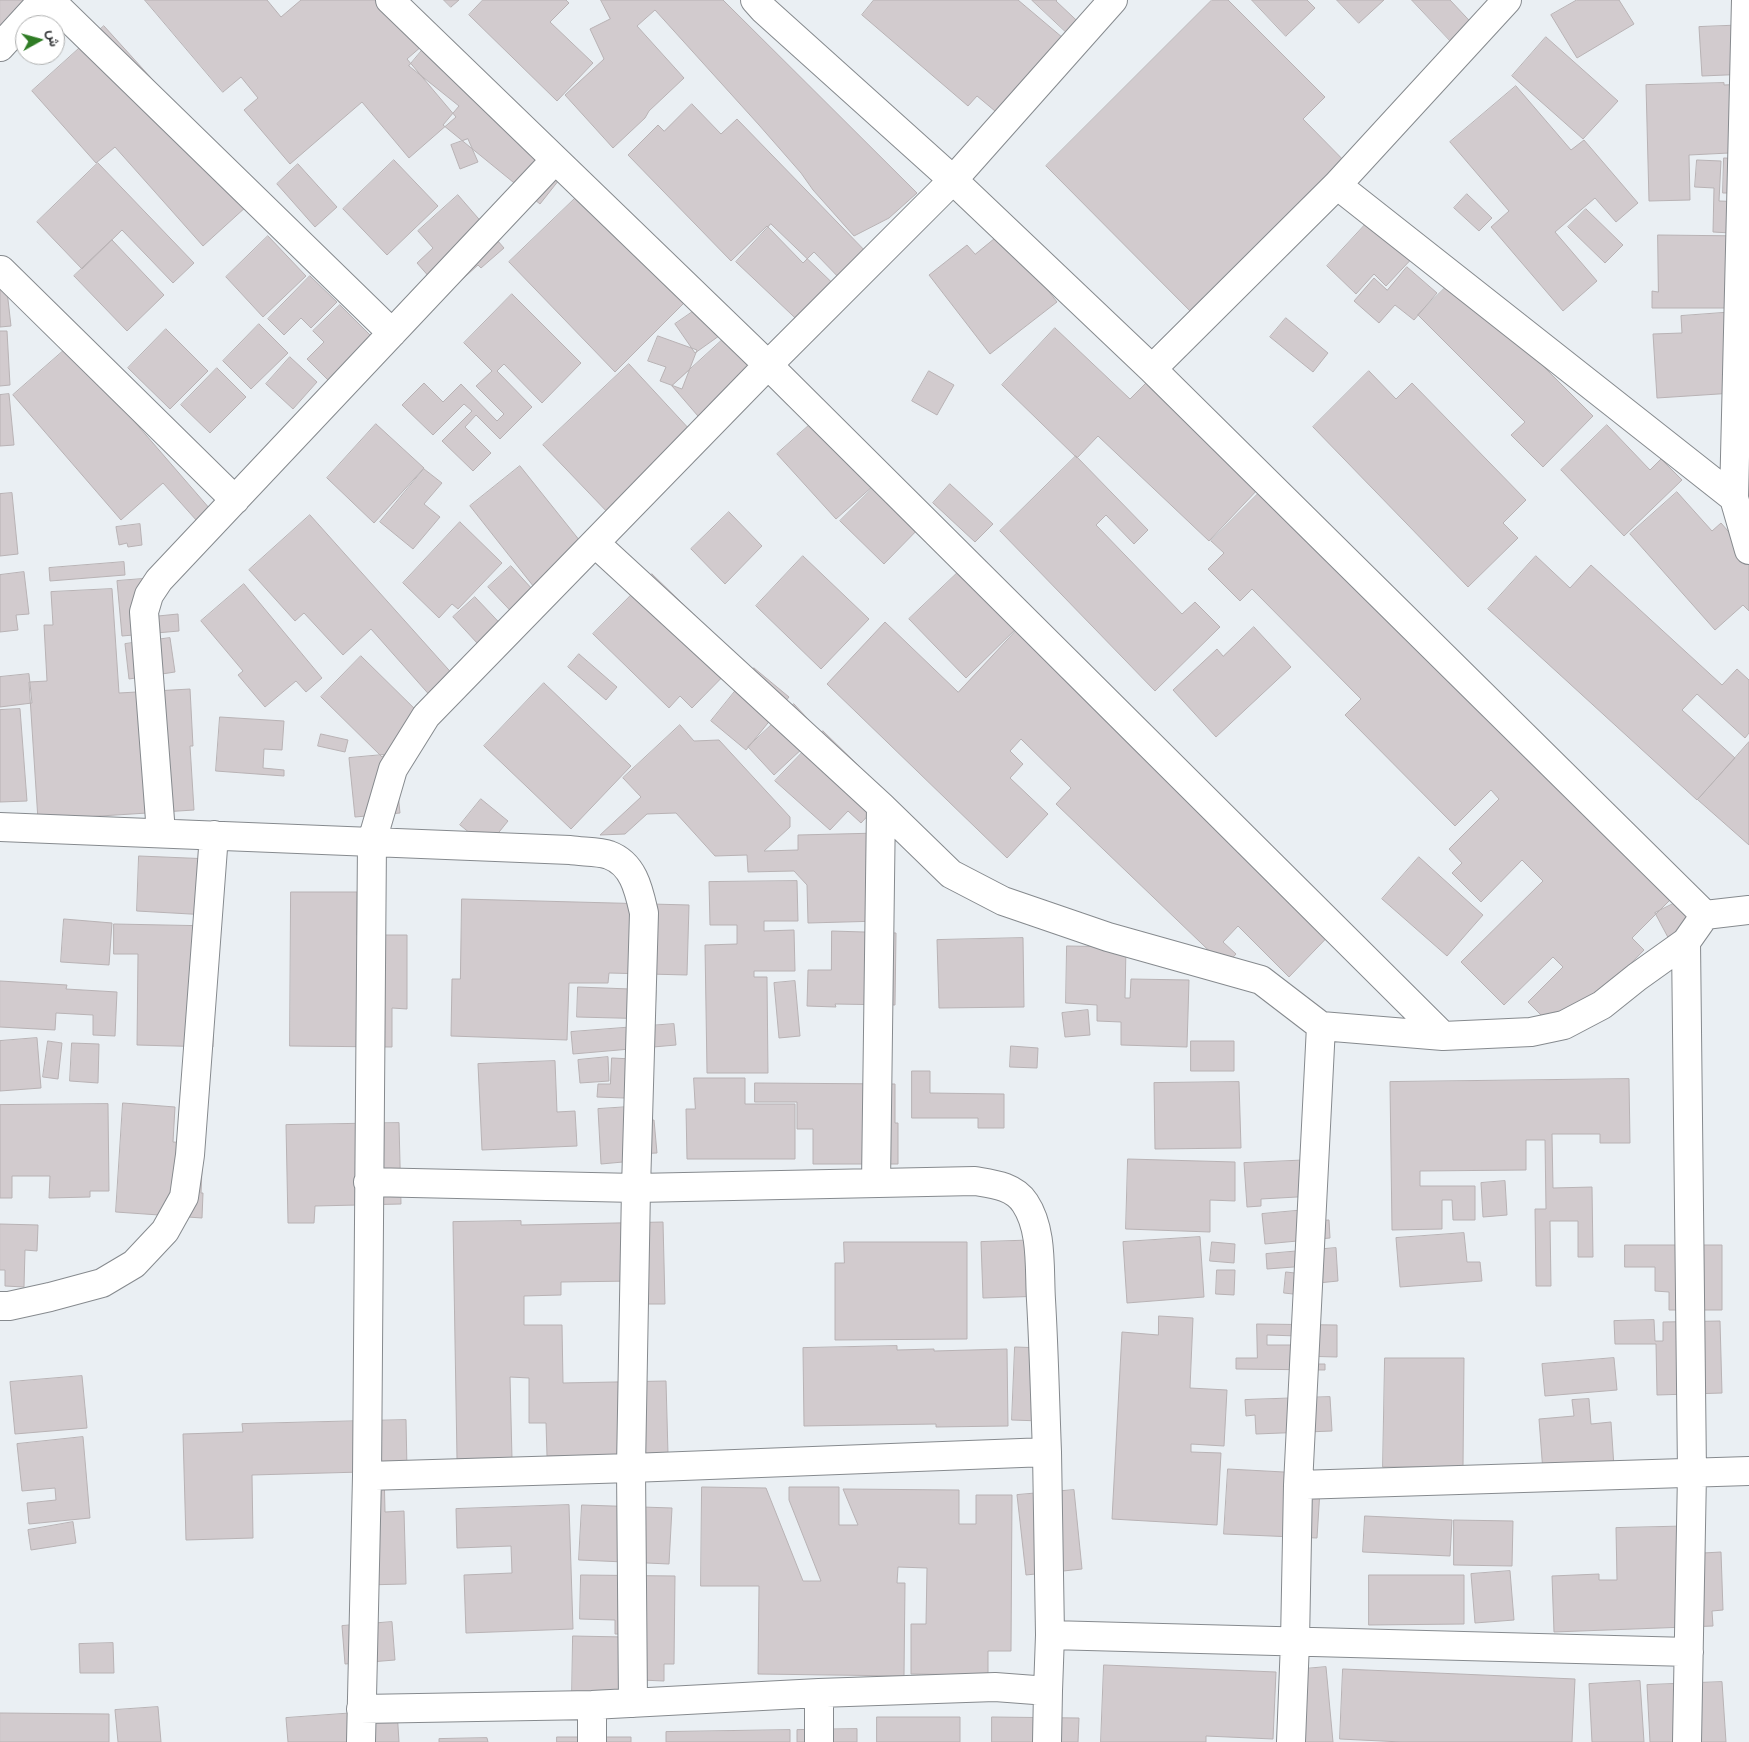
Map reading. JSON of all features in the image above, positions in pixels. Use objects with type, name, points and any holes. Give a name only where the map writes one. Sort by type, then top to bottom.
[{"type":"street","points":[[0,47],[43,0]]},
{"type":"street","points":[[50,0],[392,333]]},
{"type":"street","points":[[390,0],[768,365],[1443,1036]]},
{"type":"street","points":[[361,1742],[368,1476],[368,1182],[372,841],[393,769],[426,716],[768,365],[953,180],[1113,0]]},
{"type":"street","points":[[1152,368],[1337,185],[1507,0]]},
{"type":"street","points":[[1746,0],[1734,498],[1749,550]]},
{"type":"street","points":[[763,3],[1152,368],[1705,915]]},
{"type":"street","points":[[161,833],[144,612],[150,595],[159,580],[555,160]]},
{"type":"street","points":[[1337,185],[1734,498]]},
{"type":"street","points":[[0,271],[235,500]]},
{"type":"street","points":[[595,543],[882,806],[951,874],[1003,901],[1108,937],[1261,980],[1321,1026],[1443,1036],[1531,1032],[1564,1025],[1602,1005],[1686,942],[1705,915],[1749,910]]},
{"type":"street","points":[[876,1183],[882,806]]},
{"type":"street","points":[[0,826],[570,850],[609,855],[627,867],[637,884],[644,913],[636,1188],[631,1468],[633,1703]]},
{"type":"street","points":[[0,1306],[9,1306],[102,1284],[134,1264],[165,1231],[184,1197],[190,1155],[214,835]]},
{"type":"street","points":[[1686,942],[1692,1473],[1687,1742]]},
{"type":"street","points":[[1290,1742],[1295,1642],[1298,1486],[1321,1026]]},
{"type":"street","points":[[368,1182],[636,1188],[975,1181],[998,1184],[1013,1192],[1025,1202],[1037,1231],[1047,1452],[1050,1635],[1047,1742]]},
{"type":"street","points":[[368,1476],[1047,1452]]},
{"type":"street","points":[[1298,1486],[1749,1471]]},
{"type":"street","points":[[1050,1635],[1689,1652]]},
{"type":"street","points":[[361,1709],[592,1705],[819,1693],[995,1687],[1048,1691]]},
{"type":"street","points":[[819,1693],[820,1742]]},
{"type":"street","points":[[592,1705],[592,1742]]},
{"type":"building","points":[[0,0],[31,0],[27,15],[15,15],[15,43],[0,44]]},
{"type":"building","points":[[145,0],[267,0],[281,17],[301,0],[397,0],[430,39],[407,59],[456,117],[409,158],[362,102],[290,164],[244,110],[258,98],[241,77],[223,92]]},
{"type":"building","points":[[444,0],[459,0],[451,7]]},
{"type":"building","points":[[483,0],[566,0],[569,3],[550,22],[593,63],[557,101],[469,15]]},
{"type":"building","points":[[601,0],[723,0],[917,193],[889,218],[854,236],[759,125],[655,10],[637,26],[684,78],[613,148],[565,95],[604,59],[590,29],[610,19]]},
{"type":"building","points":[[874,0],[1018,0],[1082,54],[1045,98],[1033,89],[1007,121],[977,96],[968,106],[862,15]]},
{"type":"building","points":[[1032,0],[1057,0],[1090,33],[1079,44]]},
{"type":"building","points":[[1212,0],[1228,0],[1325,97],[1303,119],[1360,177],[1199,320],[1046,166]]},
{"type":"building","points":[[1252,0],[1307,0],[1315,8],[1286,36]]},
{"type":"building","points":[[1337,0],[1384,0],[1359,23]]},
{"type":"building","points":[[1412,0],[1450,0],[1481,33],[1461,52]]},
{"type":"building","points":[[1577,0],[1619,0],[1634,24],[1577,58],[1551,15]]},
{"type":"building","points":[[1749,25],[1749,74],[1702,76],[1699,27]]},
{"type":"building","points":[[104,26],[258,196],[203,246],[115,147],[96,163],[32,91],[61,65],[65,65],[65,61]]},
{"type":"building","points":[[1546,37],[1618,101],[1583,139],[1512,76]]},
{"type":"building","points":[[429,42],[574,161],[540,204],[443,125],[459,106],[409,66]]},
{"type":"building","points":[[1724,83],[1724,85],[1749,84],[1749,152],[1689,155],[1690,200],[1649,201],[1646,85]]},
{"type":"building","points":[[1516,86],[1571,150],[1584,140],[1638,203],[1616,222],[1595,198],[1555,232],[1597,281],[1563,311],[1491,227],[1509,211],[1450,142]]},
{"type":"building","points":[[692,104],[721,134],[737,119],[872,258],[845,284],[814,252],[803,263],[767,226],[731,261],[628,155],[658,125],[664,131]]},
{"type":"building","points":[[468,139],[478,162],[460,169],[451,145]]},
{"type":"building","points":[[1724,158],[1749,159],[1749,193],[1723,193]]},
{"type":"building","points":[[394,160],[438,206],[387,255],[343,209]]},
{"type":"building","points":[[1697,160],[1721,161],[1719,201],[1749,202],[1749,234],[1713,232],[1714,188],[1695,187]]},
{"type":"building","points":[[98,163],[194,263],[173,283],[122,230],[82,269],[37,222]]},
{"type":"building","points":[[298,164],[337,207],[315,227],[277,184]]},
{"type":"building","points":[[587,187],[697,290],[615,372],[509,262]]},
{"type":"building","points":[[1467,194],[1492,218],[1479,231],[1454,208]]},
{"type":"building","points":[[458,195],[504,248],[481,268],[478,265],[445,295],[417,263],[433,248],[418,231]]},
{"type":"building","points":[[1586,209],[1623,245],[1605,263],[1568,227]]},
{"type":"building","points":[[1376,213],[1418,252],[1386,286],[1374,274],[1356,294],[1327,266]]},
{"type":"building","points":[[771,224],[845,295],[810,332],[736,262]]},
{"type":"building","points":[[1003,232],[1057,302],[990,354],[929,275],[967,245],[975,254]]},
{"type":"building","points":[[1658,235],[1746,236],[1749,308],[1652,308],[1652,291],[1658,292]]},
{"type":"building","points":[[268,236],[306,276],[263,317],[226,277]]},
{"type":"building","points":[[112,240],[164,295],[127,331],[74,276]]},
{"type":"building","points":[[1407,267],[1437,293],[1414,320],[1395,305],[1379,323],[1354,301],[1374,278],[1387,290]]},
{"type":"building","points":[[310,276],[337,302],[311,328],[301,318],[284,335],[268,319]]},
{"type":"building","points":[[1455,278],[1593,416],[1543,467],[1511,435],[1525,422],[1418,315]]},
{"type":"building","points":[[6,282],[11,326],[0,327],[0,283]]},
{"type":"building","points":[[512,294],[581,363],[542,403],[504,364],[497,371],[532,407],[500,439],[476,415],[465,427],[491,453],[473,471],[442,441],[472,411],[464,404],[433,435],[402,405],[424,383],[443,402],[461,384],[497,421],[504,414],[476,386],[492,371],[464,343]]},
{"type":"building","points":[[707,302],[726,331],[695,353],[675,324]]},
{"type":"building","points":[[340,305],[374,339],[331,383],[307,359],[324,342],[313,331]]},
{"type":"building","points":[[1749,311],[1749,392],[1657,398],[1653,334],[1682,333],[1681,316]]},
{"type":"building","points":[[1286,318],[1328,353],[1313,372],[1270,337]]},
{"type":"building","points":[[259,324],[288,353],[251,389],[223,361]]},
{"type":"building","points":[[1055,328],[1130,399],[1148,381],[1260,487],[1209,541],[1098,436],[1077,458],[1002,385]]},
{"type":"building","points":[[166,329],[208,371],[170,409],[128,368]]},
{"type":"building","points":[[0,331],[7,331],[10,385],[0,386]]},
{"type":"building","points":[[731,332],[764,369],[704,423],[672,386]]},
{"type":"building","points":[[658,336],[697,350],[682,389],[660,381],[666,367],[648,361]]},
{"type":"building","points":[[69,346],[210,509],[197,521],[163,483],[121,520],[13,395]]},
{"type":"building","points":[[290,357],[317,382],[293,409],[266,384]]},
{"type":"building","points":[[629,364],[704,445],[611,516],[543,445]]},
{"type":"building","points":[[217,368],[246,397],[210,433],[181,405]]},
{"type":"building","points":[[929,371],[954,385],[937,415],[912,401]]},
{"type":"building","points":[[1369,371],[1396,399],[1412,383],[1526,500],[1503,523],[1518,538],[1468,587],[1313,427]]},
{"type":"building","points":[[9,394],[14,445],[0,446],[0,395]]},
{"type":"building","points":[[823,413],[882,478],[836,519],[777,454]]},
{"type":"building","points":[[376,424],[424,468],[374,523],[327,478]]},
{"type":"building","points":[[1607,425],[1650,470],[1661,459],[1682,480],[1624,536],[1561,470]]},
{"type":"building","points":[[1076,456],[1148,530],[1134,544],[1106,515],[1096,525],[1182,614],[1195,602],[1220,627],[1155,691],[1000,531]]},
{"type":"building","points":[[520,466],[596,561],[545,601],[470,506]]},
{"type":"building","points":[[424,469],[442,483],[424,504],[440,517],[413,549],[380,522]]},
{"type":"building","points":[[950,484],[993,524],[975,542],[933,503]]},
{"type":"building","points":[[873,488],[926,521],[884,564],[840,521]]},
{"type":"building","points":[[1264,488],[1671,899],[1632,938],[1644,950],[1603,992],[1599,989],[1557,1031],[1528,1002],[1563,967],[1553,957],[1504,1005],[1461,962],[1543,881],[1522,860],[1481,902],[1452,873],[1462,863],[1449,849],[1499,799],[1491,790],[1455,826],[1345,715],[1361,699],[1252,589],[1240,601],[1208,569],[1224,553],[1211,541]]},
{"type":"building","points":[[1677,492],[1712,531],[1721,523],[1749,555],[1749,611],[1743,605],[1715,630],[1630,534]]},
{"type":"building","points":[[12,493],[18,554],[0,556],[0,494]]},
{"type":"building","points":[[729,512],[762,546],[725,584],[691,549]]},
{"type":"building","points":[[310,515],[456,678],[433,699],[371,629],[343,655],[304,613],[295,621],[249,570]]},
{"type":"building","points":[[460,522],[502,563],[458,609],[452,604],[439,618],[403,583]]},
{"type":"building","points":[[140,524],[142,545],[128,547],[127,543],[119,545],[116,527]]},
{"type":"building","points":[[803,556],[869,619],[821,669],[756,606]]},
{"type":"building","points":[[1536,556],[1570,588],[1591,565],[1722,685],[1737,669],[1749,680],[1749,733],[1745,738],[1697,694],[1682,710],[1735,758],[1697,800],[1488,609]]},
{"type":"building","points":[[970,561],[1026,619],[966,678],[909,619]]},
{"type":"building","points":[[124,562],[125,575],[50,581],[49,568]]},
{"type":"building","points":[[511,566],[545,603],[522,623],[488,587]]},
{"type":"building","points":[[24,572],[29,614],[16,615],[18,630],[0,632],[0,575]]},
{"type":"building","points":[[652,574],[740,659],[692,708],[680,696],[669,708],[593,634]]},
{"type":"building","points":[[155,578],[158,616],[178,614],[179,631],[122,636],[117,581]]},
{"type":"building","points":[[244,584],[322,678],[306,692],[296,681],[265,707],[238,675],[243,671],[201,621]]},
{"type":"building","points":[[112,589],[119,693],[190,689],[193,746],[190,746],[194,810],[38,820],[29,682],[47,681],[44,625],[53,625],[51,592]]},
{"type":"building","points":[[475,597],[512,636],[490,657],[453,617]]},
{"type":"building","points":[[1028,618],[1341,923],[1289,977],[1238,926],[1223,942],[1236,954],[1225,966],[1056,804],[1071,788],[1021,739],[1010,751],[1023,764],[1010,778],[1048,814],[1007,858],[827,684],[885,622],[958,692]]},
{"type":"building","points":[[1254,627],[1291,667],[1216,737],[1173,690],[1217,649],[1223,656]]},
{"type":"building","points":[[170,638],[175,672],[129,679],[125,644]]},
{"type":"building","points":[[579,654],[617,687],[606,700],[568,667]]},
{"type":"building","points":[[361,656],[422,716],[382,757],[321,697]]},
{"type":"building","points":[[754,668],[789,697],[746,750],[711,721]]},
{"type":"building","points":[[29,674],[32,703],[0,707],[0,677]]},
{"type":"building","points":[[544,683],[631,766],[571,829],[484,746]]},
{"type":"building","points":[[794,704],[820,732],[774,775],[748,747]]},
{"type":"building","points":[[20,709],[27,801],[0,802],[0,710]]},
{"type":"building","points":[[220,717],[284,721],[282,750],[264,749],[263,768],[284,770],[284,776],[216,771]]},
{"type":"building","points":[[680,725],[694,741],[719,740],[790,817],[790,827],[764,851],[798,850],[798,835],[879,833],[881,921],[808,923],[807,885],[794,871],[748,872],[747,855],[715,856],[676,813],[647,814],[625,834],[600,835],[641,797],[623,778]]},
{"type":"building","points":[[823,731],[860,767],[847,780],[876,807],[861,823],[848,811],[830,830],[775,781]]},
{"type":"building","points":[[321,734],[348,740],[345,752],[318,746]]},
{"type":"building","points":[[1749,742],[1749,845],[1698,800]]},
{"type":"building","points":[[394,754],[400,813],[355,817],[349,758]]},
{"type":"building","points":[[481,799],[508,821],[487,847],[460,825]]},
{"type":"building","points":[[139,856],[211,859],[208,915],[137,911]]},
{"type":"building","points":[[1419,857],[1483,915],[1447,956],[1382,899]]},
{"type":"building","points":[[797,881],[798,921],[764,921],[764,931],[794,930],[795,971],[754,971],[754,977],[767,977],[768,1073],[707,1073],[705,945],[737,944],[737,925],[710,925],[709,882]]},
{"type":"building","points":[[291,892],[357,892],[357,935],[407,935],[407,1009],[392,1008],[392,1047],[290,1046]]},
{"type":"building","points":[[462,899],[689,905],[687,975],[609,973],[608,983],[569,983],[567,1040],[451,1036],[452,979],[460,979]]},
{"type":"building","points":[[1681,900],[1696,929],[1671,943],[1655,913]]},
{"type":"building","points":[[64,919],[112,923],[109,965],[61,962]]},
{"type":"building","points":[[114,924],[215,926],[213,1047],[137,1045],[138,954],[114,954]]},
{"type":"building","points":[[832,931],[896,933],[895,1005],[835,1004],[836,1007],[807,1006],[808,970],[831,970]]},
{"type":"building","points":[[1023,938],[1024,1007],[939,1008],[937,940]]},
{"type":"building","points":[[1067,946],[1126,947],[1125,998],[1130,998],[1131,979],[1189,980],[1187,1047],[1121,1045],[1121,1022],[1097,1021],[1097,1005],[1066,1003]]},
{"type":"building","points":[[0,981],[67,985],[66,989],[117,992],[115,1036],[93,1035],[93,1015],[56,1013],[55,1030],[0,1027]]},
{"type":"building","points":[[795,981],[800,1036],[779,1038],[774,983]]},
{"type":"building","points":[[578,987],[656,990],[655,1019],[577,1017]]},
{"type":"building","points":[[1088,1010],[1090,1035],[1065,1037],[1062,1013]]},
{"type":"building","points":[[674,1024],[676,1045],[573,1054],[571,1032]]},
{"type":"building","points":[[37,1038],[41,1088],[0,1091],[0,1041]]},
{"type":"building","points":[[48,1041],[62,1043],[58,1079],[43,1077]]},
{"type":"building","points":[[1191,1041],[1234,1041],[1234,1071],[1191,1071]]},
{"type":"building","points":[[72,1043],[99,1044],[98,1083],[70,1081]]},
{"type":"building","points":[[1011,1046],[1038,1048],[1037,1068],[1010,1067]]},
{"type":"building","points":[[608,1057],[609,1081],[580,1083],[578,1060]]},
{"type":"building","points":[[612,1058],[653,1060],[651,1099],[597,1097],[598,1084],[610,1084]]},
{"type":"building","points":[[555,1061],[557,1112],[575,1111],[577,1146],[482,1150],[478,1064]]},
{"type":"building","points":[[912,1071],[930,1071],[930,1093],[1004,1094],[1004,1128],[978,1128],[978,1118],[912,1118]]},
{"type":"building","points":[[694,1078],[745,1078],[745,1104],[795,1104],[795,1159],[687,1159],[686,1109],[695,1109]]},
{"type":"building","points":[[1629,1079],[1630,1143],[1600,1143],[1600,1134],[1552,1134],[1553,1188],[1592,1187],[1593,1257],[1578,1257],[1578,1221],[1550,1221],[1551,1286],[1536,1286],[1535,1209],[1546,1209],[1545,1140],[1526,1140],[1526,1170],[1420,1171],[1420,1186],[1475,1186],[1475,1220],[1453,1220],[1452,1200],[1442,1200],[1442,1229],[1392,1230],[1390,1082]]},
{"type":"building","points":[[1239,1082],[1241,1148],[1155,1149],[1154,1083]]},
{"type":"building","points":[[755,1083],[895,1084],[895,1123],[898,1123],[898,1164],[813,1164],[813,1129],[797,1129],[797,1102],[755,1102]]},
{"type":"building","points":[[123,1103],[175,1107],[173,1142],[203,1144],[202,1218],[116,1212]]},
{"type":"building","points":[[108,1104],[109,1191],[90,1191],[90,1197],[49,1198],[50,1176],[12,1176],[12,1198],[0,1198],[0,1105]]},
{"type":"building","points":[[629,1107],[630,1121],[654,1120],[657,1153],[634,1154],[634,1161],[601,1164],[598,1109]]},
{"type":"building","points":[[399,1123],[401,1204],[315,1206],[314,1223],[288,1223],[286,1125]]},
{"type":"building","points":[[1128,1159],[1235,1162],[1235,1201],[1210,1200],[1210,1232],[1126,1229]]},
{"type":"building","points":[[1313,1160],[1315,1196],[1261,1199],[1261,1206],[1247,1207],[1244,1163]]},
{"type":"building","points":[[1505,1181],[1507,1215],[1483,1217],[1481,1183]]},
{"type":"building","points":[[1306,1210],[1307,1221],[1329,1220],[1330,1238],[1265,1244],[1262,1214]]},
{"type":"building","points":[[521,1221],[521,1225],[663,1222],[665,1304],[635,1304],[634,1281],[561,1282],[561,1295],[524,1296],[524,1325],[562,1325],[563,1383],[666,1381],[668,1454],[547,1456],[546,1423],[529,1423],[529,1378],[510,1377],[512,1459],[457,1459],[453,1222]]},
{"type":"building","points":[[0,1224],[38,1225],[37,1251],[25,1250],[24,1287],[5,1286],[5,1270],[0,1270]]},
{"type":"building","points":[[1464,1233],[1467,1262],[1480,1262],[1482,1281],[1400,1287],[1396,1238]]},
{"type":"building","points":[[1200,1237],[1204,1297],[1127,1303],[1123,1242]]},
{"type":"building","points":[[1043,1240],[1045,1296],[983,1298],[981,1242]]},
{"type":"building","points":[[844,1242],[967,1242],[967,1339],[835,1340],[835,1263],[844,1263]]},
{"type":"building","points":[[1212,1242],[1235,1244],[1234,1263],[1210,1261]]},
{"type":"building","points":[[1625,1245],[1722,1245],[1722,1310],[1669,1310],[1669,1292],[1655,1291],[1655,1267],[1625,1267]]},
{"type":"building","points":[[1336,1248],[1338,1281],[1308,1284],[1307,1266],[1267,1269],[1266,1254]]},
{"type":"building","points":[[1217,1270],[1235,1270],[1234,1295],[1216,1294]]},
{"type":"building","points":[[1286,1272],[1304,1274],[1302,1295],[1284,1293]]},
{"type":"building","points":[[1159,1316],[1193,1318],[1190,1388],[1227,1390],[1224,1446],[1191,1444],[1191,1452],[1221,1453],[1217,1525],[1112,1519],[1122,1332],[1158,1335]]},
{"type":"building","points":[[1654,1320],[1655,1341],[1663,1341],[1663,1322],[1720,1321],[1722,1393],[1657,1395],[1656,1344],[1615,1344],[1614,1321]]},
{"type":"building","points":[[1257,1324],[1337,1325],[1337,1357],[1298,1356],[1298,1336],[1267,1335],[1267,1345],[1293,1345],[1293,1364],[1325,1364],[1325,1370],[1236,1369],[1236,1358],[1257,1358]]},
{"type":"building","points":[[897,1346],[897,1350],[1007,1349],[1008,1426],[936,1427],[936,1424],[804,1426],[803,1348]]},
{"type":"building","points":[[1015,1347],[1044,1348],[1041,1421],[1012,1420]]},
{"type":"building","points":[[1385,1358],[1464,1358],[1463,1467],[1383,1467]]},
{"type":"building","points":[[1614,1358],[1617,1390],[1545,1396],[1542,1364]]},
{"type":"building","points":[[82,1376],[87,1428],[15,1434],[10,1382]]},
{"type":"building","points":[[1330,1397],[1332,1431],[1256,1434],[1255,1415],[1246,1416],[1245,1400]]},
{"type":"building","points":[[1589,1399],[1591,1424],[1611,1422],[1614,1467],[1543,1472],[1539,1419],[1574,1416],[1572,1400]]},
{"type":"building","points":[[406,1420],[407,1469],[384,1469],[385,1512],[404,1511],[406,1584],[364,1585],[362,1472],[252,1475],[253,1538],[186,1540],[183,1434],[243,1432],[242,1424]]},
{"type":"building","points":[[83,1437],[90,1518],[29,1524],[27,1503],[56,1500],[55,1488],[22,1491],[17,1444]]},
{"type":"building","points":[[1228,1469],[1321,1474],[1317,1538],[1224,1534]]},
{"type":"building","points":[[702,1487],[766,1488],[803,1581],[821,1581],[789,1500],[789,1487],[839,1487],[839,1525],[858,1525],[843,1489],[959,1490],[959,1524],[976,1524],[976,1495],[1012,1495],[1011,1651],[988,1651],[988,1675],[911,1674],[911,1624],[926,1624],[927,1568],[898,1567],[897,1583],[905,1583],[904,1676],[758,1674],[759,1586],[701,1586]]},
{"type":"building","points":[[1074,1490],[1082,1569],[1026,1575],[1017,1495]]},
{"type":"building","points":[[569,1505],[573,1629],[466,1633],[464,1575],[512,1573],[511,1546],[457,1548],[456,1509]]},
{"type":"building","points":[[582,1505],[672,1508],[669,1564],[579,1560]]},
{"type":"building","points":[[1365,1516],[1452,1520],[1450,1556],[1363,1552]]},
{"type":"building","points":[[1454,1520],[1513,1521],[1512,1566],[1454,1565]]},
{"type":"building","points":[[73,1522],[76,1543],[31,1550],[28,1530]]},
{"type":"building","points":[[1702,1526],[1703,1553],[1721,1552],[1723,1610],[1712,1611],[1713,1626],[1554,1632],[1552,1576],[1599,1574],[1599,1580],[1617,1580],[1616,1528]]},
{"type":"building","points":[[1510,1571],[1514,1620],[1475,1623],[1471,1574]]},
{"type":"building","points":[[581,1575],[675,1576],[674,1664],[664,1664],[664,1681],[641,1680],[641,1634],[615,1634],[615,1620],[580,1619]]},
{"type":"building","points":[[1369,1575],[1464,1575],[1464,1624],[1369,1625]]},
{"type":"building","points":[[392,1622],[395,1660],[345,1664],[342,1626]]},
{"type":"building","points":[[573,1636],[624,1637],[623,1698],[572,1698]]},
{"type":"building","points":[[113,1643],[114,1673],[80,1673],[79,1644]]},
{"type":"building","points":[[1104,1665],[1276,1672],[1273,1739],[1206,1736],[1206,1742],[1101,1742]]},
{"type":"building","points":[[1326,1667],[1333,1742],[1288,1742],[1282,1671]]},
{"type":"building","points":[[1343,1669],[1575,1679],[1572,1742],[1402,1742],[1340,1739]]},
{"type":"building","points":[[1640,1681],[1644,1742],[1592,1742],[1589,1684]]},
{"type":"building","points":[[1722,1682],[1726,1742],[1650,1742],[1647,1685]]},
{"type":"building","points":[[158,1707],[161,1742],[118,1742],[115,1710]]},
{"type":"building","points":[[397,1710],[399,1742],[288,1742],[286,1718]]},
{"type":"building","points":[[0,1713],[109,1714],[109,1742],[0,1742]]},
{"type":"building","points":[[877,1717],[960,1717],[960,1742],[877,1742]]},
{"type":"building","points":[[992,1717],[1079,1718],[1078,1742],[992,1742]]},
{"type":"building","points":[[857,1729],[857,1742],[797,1742],[797,1730]]},
{"type":"building","points":[[790,1730],[790,1742],[666,1742],[666,1732]]},
{"type":"building","points":[[557,1737],[631,1737],[631,1742],[557,1742]]},
{"type":"building","points":[[487,1738],[488,1742],[439,1742],[439,1739]]}]
